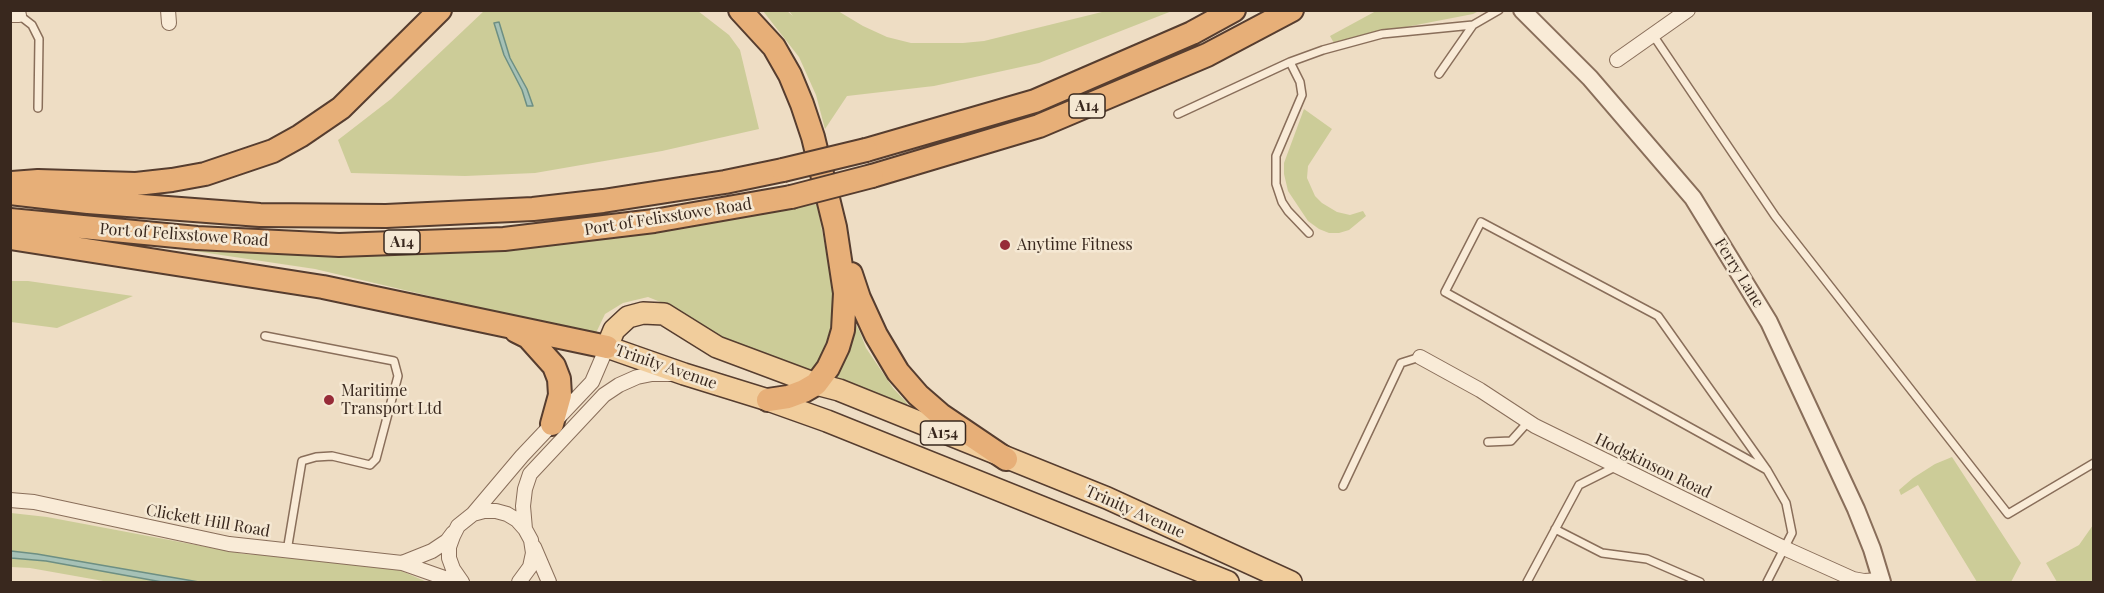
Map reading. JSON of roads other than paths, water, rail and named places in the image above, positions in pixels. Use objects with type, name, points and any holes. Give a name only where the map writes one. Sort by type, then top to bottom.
[{"type":"highway","points":[[10,183],[38,181],[136,184],[172,180],[205,174],[273,151],[341,108],[441,10]]},
{"type":"highway","points":[[740,10],[774,47],[790,75],[813,137],[835,227],[859,298],[876,335],[898,372],[918,395],[941,415],[1006,459]]},
{"type":"highway","name":"Port of Felixstowe Road","points":[[10,193],[88,202],[260,215],[386,216],[533,209],[603,201],[725,182],[783,170],[866,150],[1035,101],[1192,33],[1234,10]]},
{"type":"highway","name":"Port of Felixstowe Road","points":[[10,220],[197,238],[339,244],[504,239],[654,221],[791,197],[872,176],[1039,126],[1207,55],[1292,10]]},
{"type":"highway","points":[[768,400],[788,397],[816,384],[834,357],[843,330],[845,293],[835,227]]},
{"type":"highway","points":[[10,238],[323,287],[607,347]]},
{"type":"highway","points":[[509,327],[528,337],[554,366],[559,379],[560,395],[552,424]]},
{"type":"main road","name":"Trinity Avenue","points":[[1228,582],[941,466],[768,400],[607,347],[614,330],[628,317],[643,313],[664,314],[717,347],[816,384],[839,390],[1107,498],[1291,582]]},
{"type":"street","name":"Ferry Lane","points":[[1522,10],[1590,78],[1693,198],[1769,322],[1861,519],[1882,581]]},
{"type":"street","points":[[1617,60],[1688,10]]},
{"type":"street","name":"Clickett Hill Road","points":[[402,563],[447,541],[458,526],[472,514],[592,382],[607,347]]},
{"type":"street","name":"Hodgkinson Road","points":[[1420,357],[1480,390],[1528,422],[1784,548],[1853,579],[1882,581]]},
{"type":"street","points":[[519,582],[530,567],[533,553],[523,506],[530,474],[604,395],[619,385],[637,377],[652,374],[684,374]]},
{"type":"street","name":"Clickett Hill Road","points":[[10,500],[34,502],[229,544],[402,563],[456,582]]},
{"type":"street","points":[[472,514],[496,511],[517,520],[528,534],[549,582]]},
{"type":"street","points":[[458,526],[449,547],[449,558],[462,582]]},
{"type":"lane","points":[[1178,114],[1290,62],[1342,44],[1382,34],[1473,25],[1499,10]]},
{"type":"lane","points":[[15,15],[32,25],[39,39],[38,108]]},
{"type":"lane","points":[[1439,74],[1473,25]]},
{"type":"lane","points":[[1653,35],[1775,216],[2008,514],[2094,463]]},
{"type":"lane","points":[[1290,62],[1300,82],[1302,95],[1276,156],[1276,184],[1282,202],[1288,211],[1310,233]]},
{"type":"lane","points":[[1767,470],[1445,292],[1481,222],[1658,316],[1767,470],[1786,503],[1792,533],[1767,582]]},
{"type":"lane","points":[[265,336],[394,361],[398,376],[376,459],[370,465],[332,456],[302,461],[287,551]]},
{"type":"lane","points":[[1343,486],[1401,363],[1420,357]]},
{"type":"lane","points":[[1488,442],[1510,441],[1528,422]]},
{"type":"lane","points":[[1527,582],[1579,485],[1617,466]]},
{"type":"lane","points":[[1555,530],[1602,553],[1647,558],[1700,582]]},
{"type":"place","name":"Anytime Fitness","points":[[1005,245]]},
{"type":"place","name":"Maritime Transport Ltd","points":[[329,400]]}]
